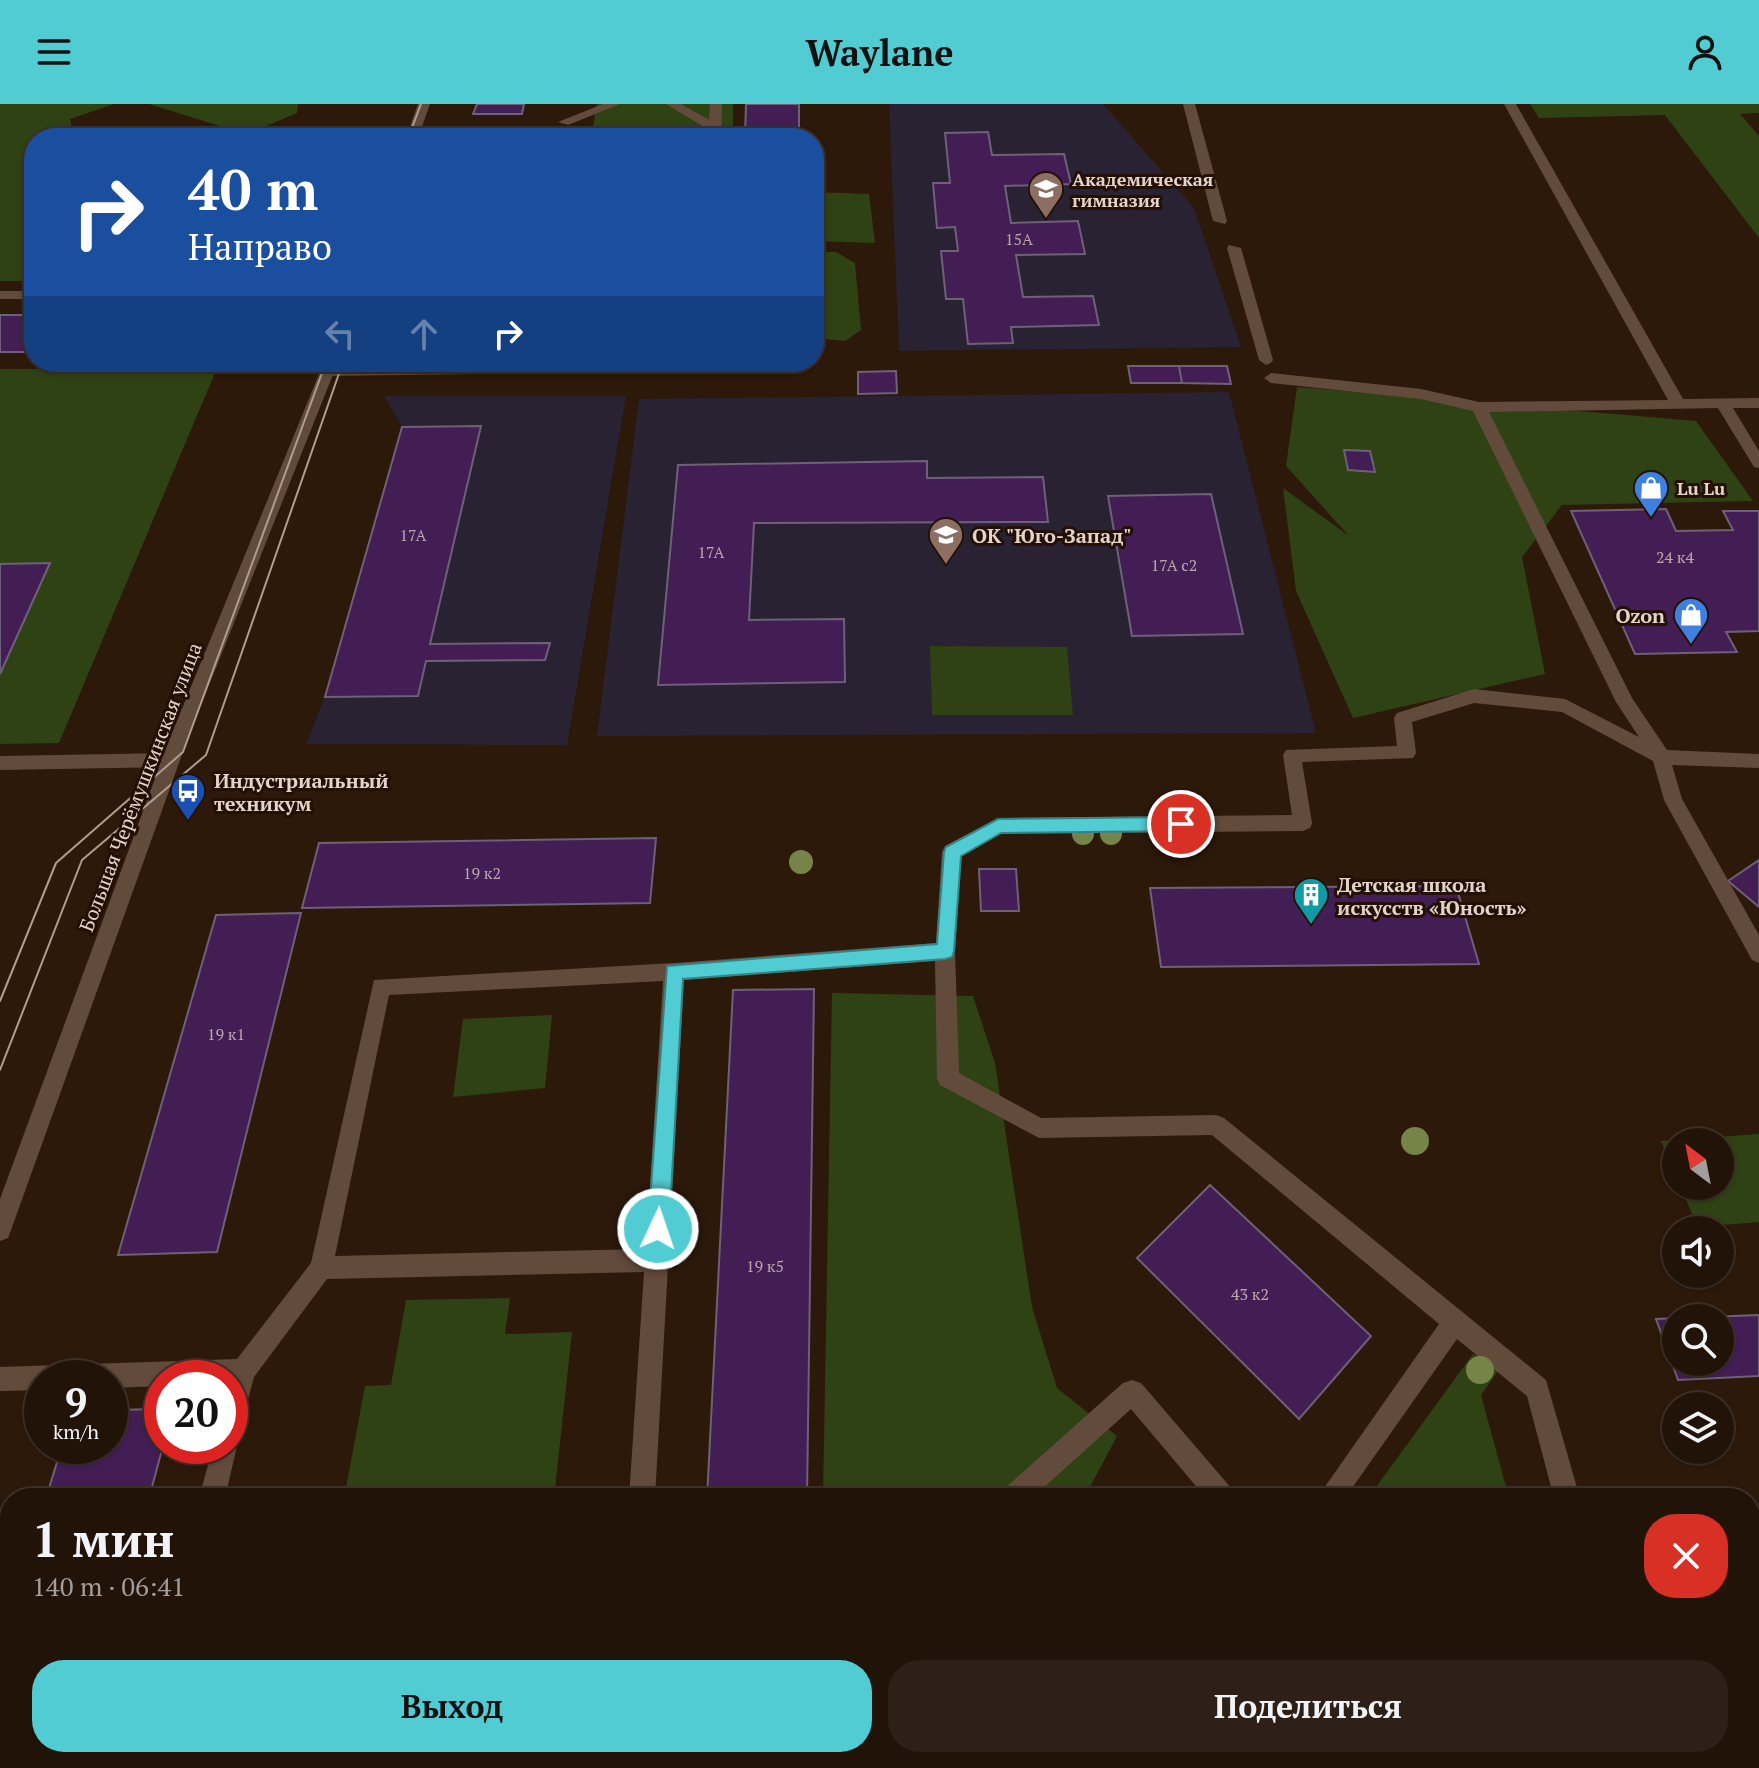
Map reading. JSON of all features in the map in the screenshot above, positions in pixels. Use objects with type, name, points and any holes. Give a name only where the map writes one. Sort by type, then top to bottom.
[{"type":"main road","points":[[416,128],[424,104]]},
{"type":"main road","points":[[563,128],[567,104]]},
{"type":"main road","points":[[564,122],[614,104]]},
{"type":"main road","points":[[672,104],[708,128]]},
{"type":"main road","points":[[715,128],[716,104]]},
{"type":"main road","points":[[1189,104],[1220,221]]},
{"type":"main road","points":[[1510,104],[1678,404]]},
{"type":"main road","points":[[1234,248],[1266,360]]},
{"type":"main road","points":[[0,295],[24,295]]},
{"type":"main road","name":"Большая Черёмушкинская улица","points":[[0,1230],[171,760],[327,372]]},
{"type":"main road","points":[[1271,378],[1421,394],[1479,407],[1759,403]]},
{"type":"main road","points":[[1722,403],[1759,463]]},
{"type":"main road","points":[[1479,407],[1625,702],[1661,757],[1673,800],[1759,954]]},
{"type":"main road","points":[[1564,1488],[1537,1389],[1216,1125],[1039,1128],[948,1078],[945,951],[952,852],[998,826],[1303,823],[1292,755],[1407,753],[1403,718],[1474,696],[1565,706],[1661,757],[1759,761]]},
{"type":"main road","points":[[0,763],[171,760]]},
{"type":"main road","points":[[248,1364],[321,1268],[381,986],[674,972],[945,951]]},
{"type":"main road","points":[[643,1488],[674,972]]},
{"type":"main road","points":[[321,1268],[656,1260]]},
{"type":"main road","points":[[1337,1488],[1455,1322]]},
{"type":"main road","points":[[0,1379],[144,1374]]},
{"type":"main road","points":[[1024,1488],[1132,1392],[1214,1488]]},
{"type":"main road","points":[[214,1488],[220,1464]]},
{"type":"shaded area","name":"Академическая гимназия","points":[[889,104],[1103,104],[1194,208],[1241,347],[899,351]]},
{"type":"shaded area","name":"ОК \"Юго-Запад\"","points":[[1229,392],[1316,733],[597,736],[639,399]]},
{"type":"shaded area","points":[[384,396],[626,396],[567,745],[306,744],[325,697],[402,427]]},
{"type":"green space","points":[[0,104],[114,104],[70,119],[72,128],[24,128],[24,281],[0,281]]},
{"type":"green space","points":[[149,104],[298,104],[297,113],[266,126],[220,126]]},
{"type":"green space","points":[[597,104],[733,104],[733,128],[593,128]]},
{"type":"green space","points":[[1530,104],[1759,104],[1759,113],[1740,114],[1759,136],[1759,238],[1665,115],[1539,118]]},
{"type":"green space","points":[[824,192],[869,194],[875,243],[824,241]]},
{"type":"green space","points":[[824,252],[836,252],[855,263],[861,330],[845,341],[824,339]]},
{"type":"green space","points":[[0,369],[24,369],[24,372],[215,372],[59,743],[0,744]]},
{"type":"green space","points":[[1297,387],[1696,421],[1753,501],[1562,505],[1522,557],[1545,674],[1353,718],[1296,591],[1283,488],[1349,536],[1286,466]]},
{"type":"green space","points":[[930,646],[1067,647],[1073,715],[932,715]]},
{"type":"green space","points":[[832,993],[973,996],[995,1063],[1032,1307],[1057,1388],[1117,1436],[1090,1488],[823,1488]]},
{"type":"green space","points":[[552,1015],[545,1088],[453,1097],[463,1019]]},
{"type":"green space","points":[[1759,1134],[1759,1222],[1734,1224],[1734,1216],[1693,1216],[1686,1200],[1734,1200],[1734,1136]]},
{"type":"green space","points":[[510,1298],[505,1334],[572,1332],[555,1488],[346,1488],[365,1386],[391,1385],[406,1300]]},
{"type":"green space","points":[[1473,1354],[1489,1360],[1498,1371],[1481,1395],[1506,1488],[1375,1488]]},
{"type":"building","points":[[477,104],[524,104],[522,114],[473,114]]},
{"type":"building","points":[[746,104],[799,104],[799,128],[745,128]]},
{"type":"building","points":[[988,132],[992,155],[1064,154],[1071,184],[1005,186],[1011,223],[1078,221],[1085,254],[1016,255],[1023,297],[1093,296],[1099,325],[1011,327],[1013,343],[968,344],[963,299],[946,299],[941,251],[958,251],[955,227],[937,228],[933,183],[950,183],[945,133]]},
{"type":"building","points":[[0,315],[24,315],[24,352],[0,352]]},
{"type":"building","points":[[1128,366],[1179,366],[1182,383],[1131,383]]},
{"type":"building","points":[[1179,366],[1227,366],[1231,384],[1182,383]]},
{"type":"building","points":[[896,371],[897,393],[858,394],[858,372]]},
{"type":"building","points":[[481,426],[430,644],[550,643],[545,660],[426,661],[418,696],[325,697],[402,427]]},
{"type":"building","points":[[1344,450],[1370,451],[1375,472],[1348,470]]},
{"type":"building","points":[[927,461],[927,478],[1043,477],[1048,522],[754,523],[749,620],[844,619],[845,682],[658,685],[678,465]]},
{"type":"building","points":[[1211,494],[1243,634],[1132,636],[1108,496]]},
{"type":"building","points":[[1666,509],[1676,531],[1733,530],[1723,511],[1759,511],[1759,631],[1726,632],[1737,652],[1635,654],[1571,511]]},
{"type":"building","points":[[50,563],[0,674],[0,564]]},
{"type":"building","points":[[656,838],[650,903],[302,908],[319,843]]},
{"type":"building","points":[[1759,860],[1759,907],[1728,881]]},
{"type":"building","points":[[979,869],[1016,869],[1019,911],[981,911]]},
{"type":"building","name":"Детская школа искусств «Юность»","points":[[1456,886],[1479,964],[1161,967],[1150,888]]},
{"type":"building","points":[[301,913],[217,1252],[118,1255],[216,915]]},
{"type":"building","points":[[814,989],[807,1488],[708,1488],[733,990]]},
{"type":"building","points":[[1210,1185],[1371,1336],[1299,1419],[1137,1258]]},
{"type":"building","points":[[1759,1315],[1759,1376],[1678,1380],[1677,1376],[1734,1376],[1734,1316]]},
{"type":"building","points":[[1656,1319],[1662,1319],[1662,1336]]},
{"type":"building","points":[[144,1409],[144,1464],[158,1464],[152,1488],[49,1488],[56,1464],[128,1464],[128,1410]]},
{"type":"tram line","points":[[412,128],[421,104]]},
{"type":"tram line","points":[[0,1001],[56,863],[183,752],[322,372]]},
{"type":"tram line","points":[[0,1070],[82,860],[206,755],[340,372]]},
{"type":"place","name":"Академическая гимназия","points":[[1046,220]]},
{"type":"place","name":"Lu Lu","points":[[1651,519]]},
{"type":"place","name":"ОК \"Юго-Запад\"","points":[[946,566]]},
{"type":"place","name":"Ozon","points":[[1691,646]]},
{"type":"place","name":"Индустриальный техникум","points":[[188,822]]},
{"type":"place","name":"Детская школа искусств «Юность»","points":[[1311,926]]},
{"type":"route","points":[[658,1229],[674,972],[945,951],[952,852],[998,826],[1181,824]]}]
